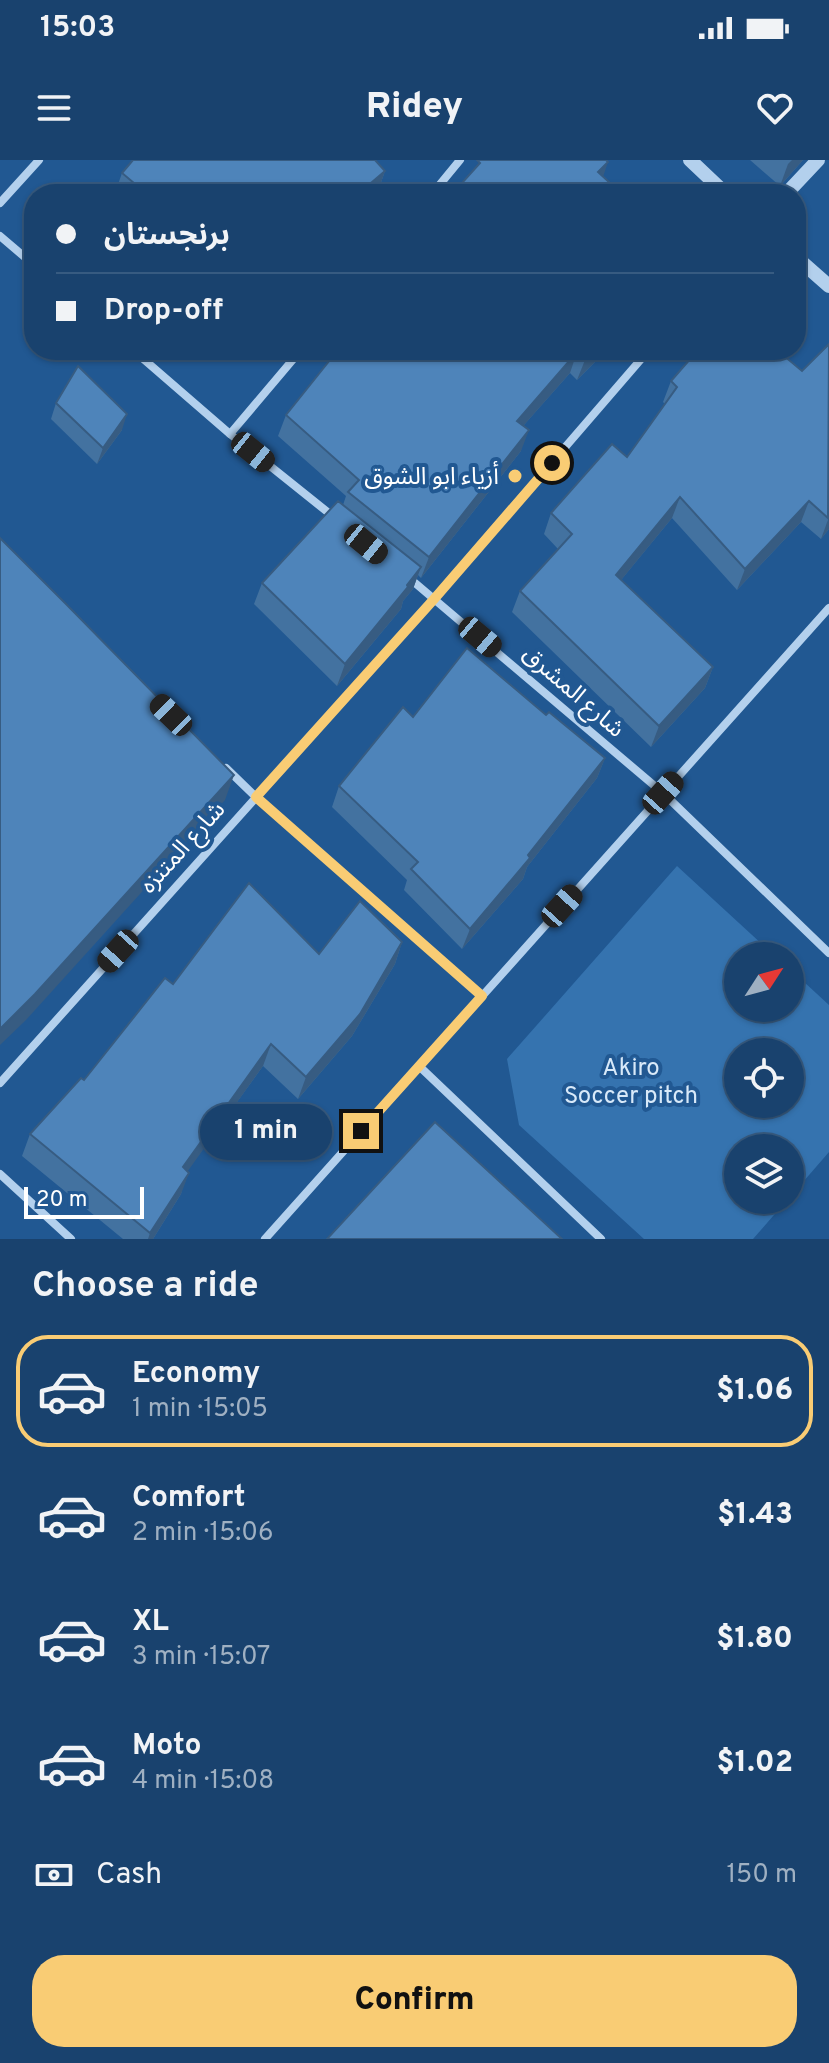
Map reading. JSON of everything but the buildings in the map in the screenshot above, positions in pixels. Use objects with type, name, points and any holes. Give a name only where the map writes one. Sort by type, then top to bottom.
[{"type":"street","points":[[0,203],[39,160]]},
{"type":"street","points":[[440,184],[460,160]]},
{"type":"street","points":[[690,160],[715,184]]},
{"type":"street","points":[[795,184],[818,160]]},
{"type":"street","points":[[0,236],[24,256]]},
{"type":"street","points":[[806,266],[829,286]]},
{"type":"street","points":[[145,360],[338,521]]},
{"type":"street","points":[[230,434],[293,360]]},
{"type":"street","name":"شارع المتنزه","points":[[0,1083],[435,598],[640,360]]},
{"type":"street","name":"شارع المشرق","points":[[399,569],[663,793],[829,953]]},
{"type":"street","points":[[265,1239],[829,608]]},
{"type":"street","points":[[223,765],[482,996]]},
{"type":"street","points":[[419,1066],[601,1239]]},
{"type":"street","points":[[0,1174],[71,1239]]},
{"type":"green space","name":"Akiro Soccer pitch","points":[[677,866],[760,942],[724,942],[724,1022],[804,1022],[804,982],[829,1005],[829,1152],[804,1181],[804,1134],[724,1134],[724,1214],[775,1214],[753,1239],[644,1239],[519,1125],[507,1059]]},
{"type":"place","name":"أزياء ابو الشوق","points":[[515,476]]},
{"type":"route","points":[[361,1131],[482,996],[256,797],[552,463]]}]
